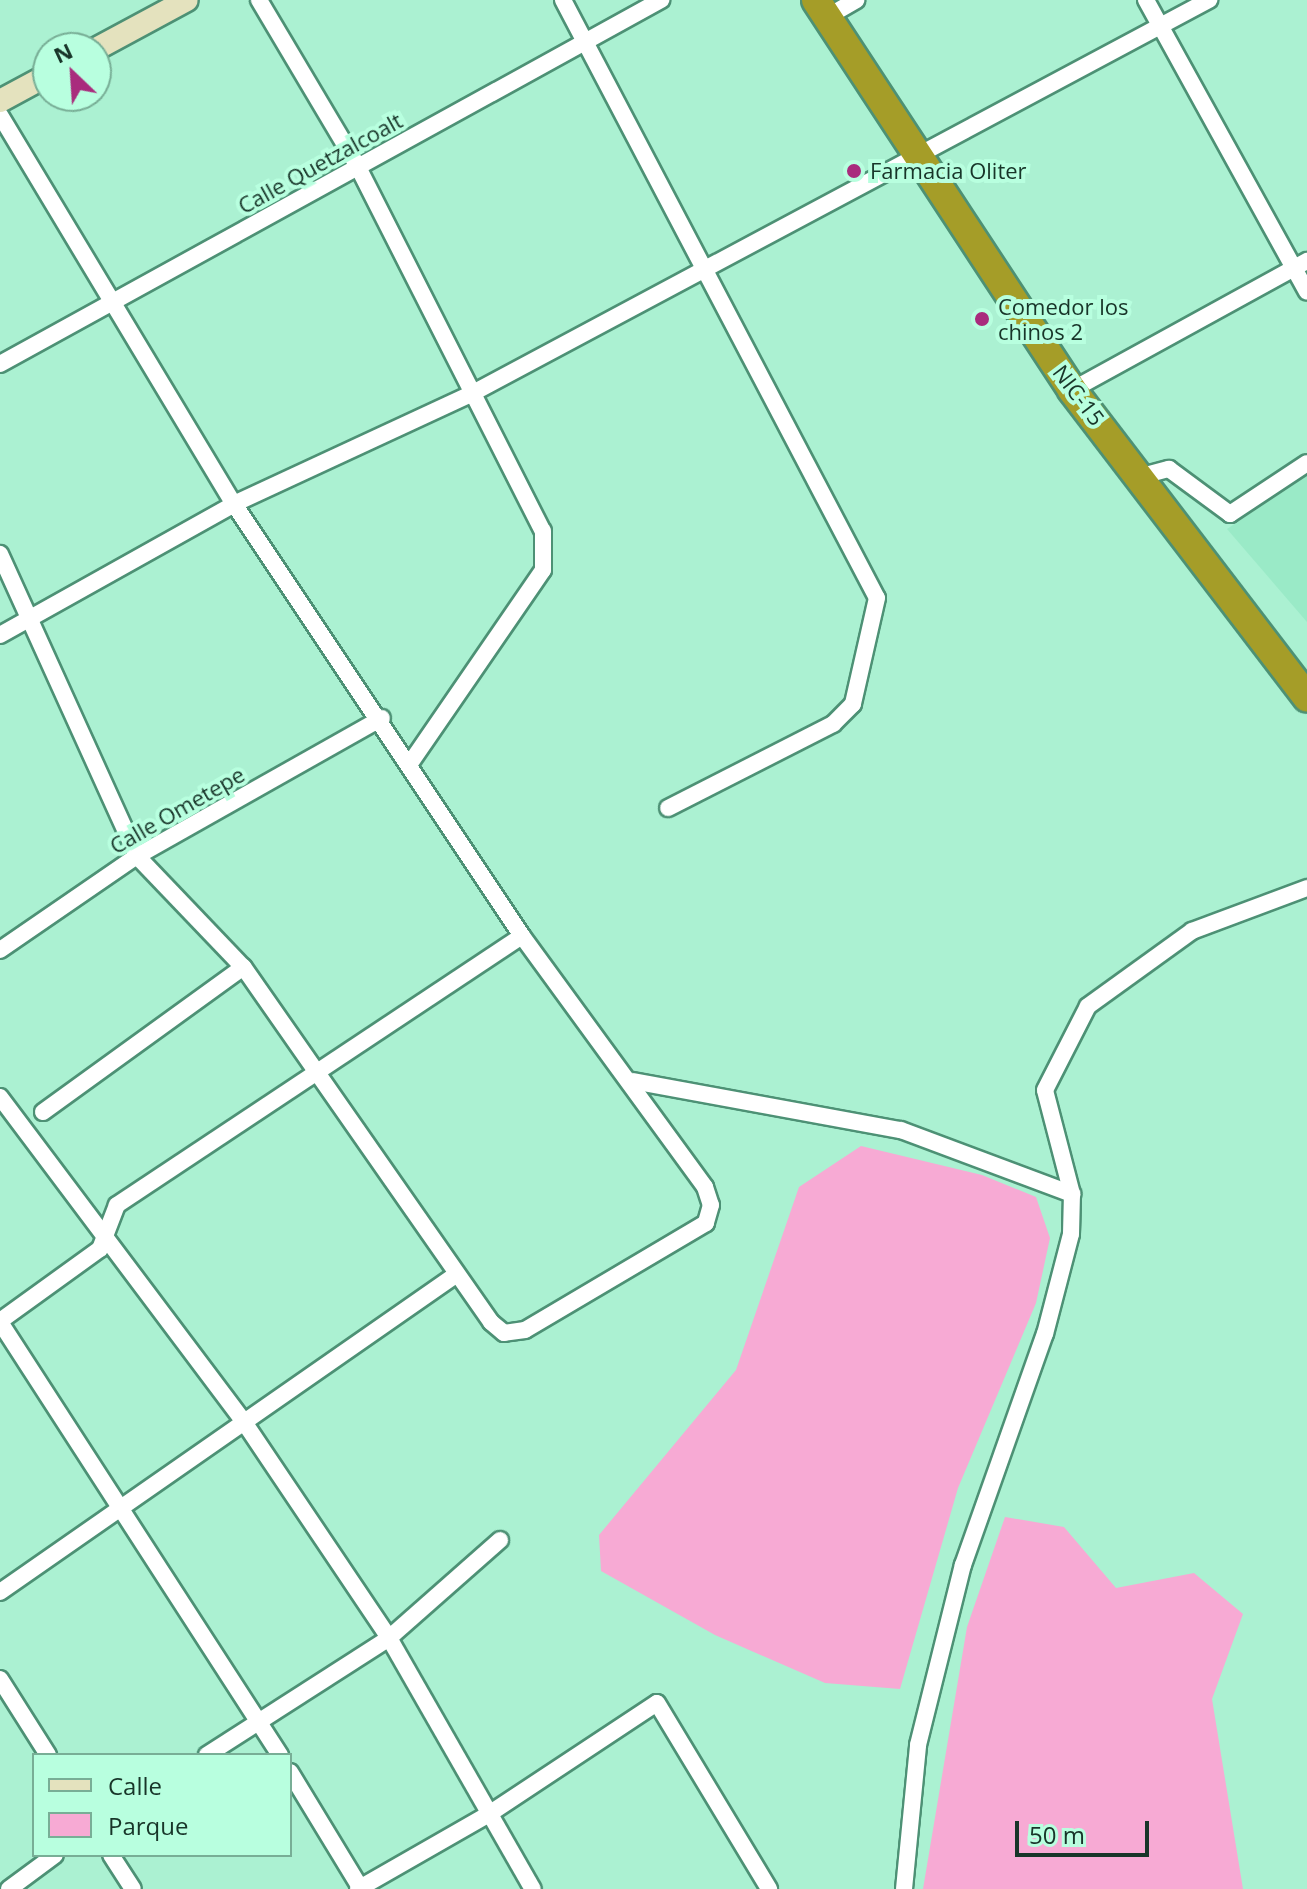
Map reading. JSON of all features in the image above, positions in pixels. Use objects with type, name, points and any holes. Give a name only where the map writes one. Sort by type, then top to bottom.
[{"type":"highway","name":"NIC-15","points":[[822,9],[1072,390],[1142,476],[1307,697]]},
{"type":"main road","points":[[112,40],[187,0]]},
{"type":"main road","points":[[0,101],[32,84]]},
{"type":"street","points":[[259,0],[358,167],[543,531],[543,570],[411,762]]},
{"type":"street","points":[[563,0],[701,273],[877,598],[877,617],[853,704],[833,724],[668,808]]},
{"type":"street","name":"Calle Quetzalcoalt","points":[[0,364],[661,0]]},
{"type":"street","points":[[822,9],[856,0]]},
{"type":"street","points":[[1146,0],[1300,264],[1307,292]]},
{"type":"street","points":[[0,635],[234,504],[471,394],[1209,0]]},
{"type":"street","points":[[0,115],[109,304],[234,504],[382,718],[522,936],[633,1081],[705,1187],[711,1205],[706,1223],[525,1330],[504,1333],[454,1276],[243,967],[137,856],[0,554]]},
{"type":"street","points":[[1072,390],[1300,264]]},
{"type":"street","points":[[1142,476],[1169,469],[1230,514],[1307,463]]},
{"type":"street","name":"Calle Ometepe","points":[[0,950],[137,856],[382,718]]},
{"type":"street","points":[[904,1889],[918,1745],[963,1565],[1045,1334],[1071,1234],[1072,1194],[1045,1090],[1088,1006],[1192,931],[1307,888]]},
{"type":"street","points":[[279,1753],[125,1509],[0,1322],[108,1236],[117,1205],[312,1070],[522,936]]},
{"type":"street","points":[[43,1112],[243,967]]},
{"type":"street","points":[[633,1081],[901,1130],[1072,1194]]},
{"type":"street","points":[[0,1097],[108,1236],[244,1422],[389,1638],[533,1889]]},
{"type":"street","points":[[0,1592],[125,1509],[454,1276]]},
{"type":"street","points":[[210,1753],[389,1638],[500,1540]]},
{"type":"street","points":[[0,1679],[47,1753]]},
{"type":"street","points":[[292,1775],[360,1889],[489,1814],[657,1703],[761,1887]]},
{"type":"street","points":[[9,1889],[52,1857]]},
{"type":"street","points":[[112,1857],[133,1889]]},
{"type":"shaded area","points":[[1307,476],[1307,622],[1227,529]]},
{"type":"green space","points":[[861,1146],[982,1175],[1036,1197],[1050,1238],[1036,1303],[958,1488],[900,1689],[825,1683],[715,1635],[601,1571],[599,1535],[736,1370],[799,1187]]},
{"type":"green space","points":[[1005,1517],[1064,1527],[1116,1588],[1194,1573],[1243,1614],[1212,1699],[1243,1889],[923,1889],[967,1627]]},
{"type":"place","name":"Farmacia Oliter","points":[[854,171]]},
{"type":"place","name":"Comedor los chinos 2","points":[[982,319]]}]
